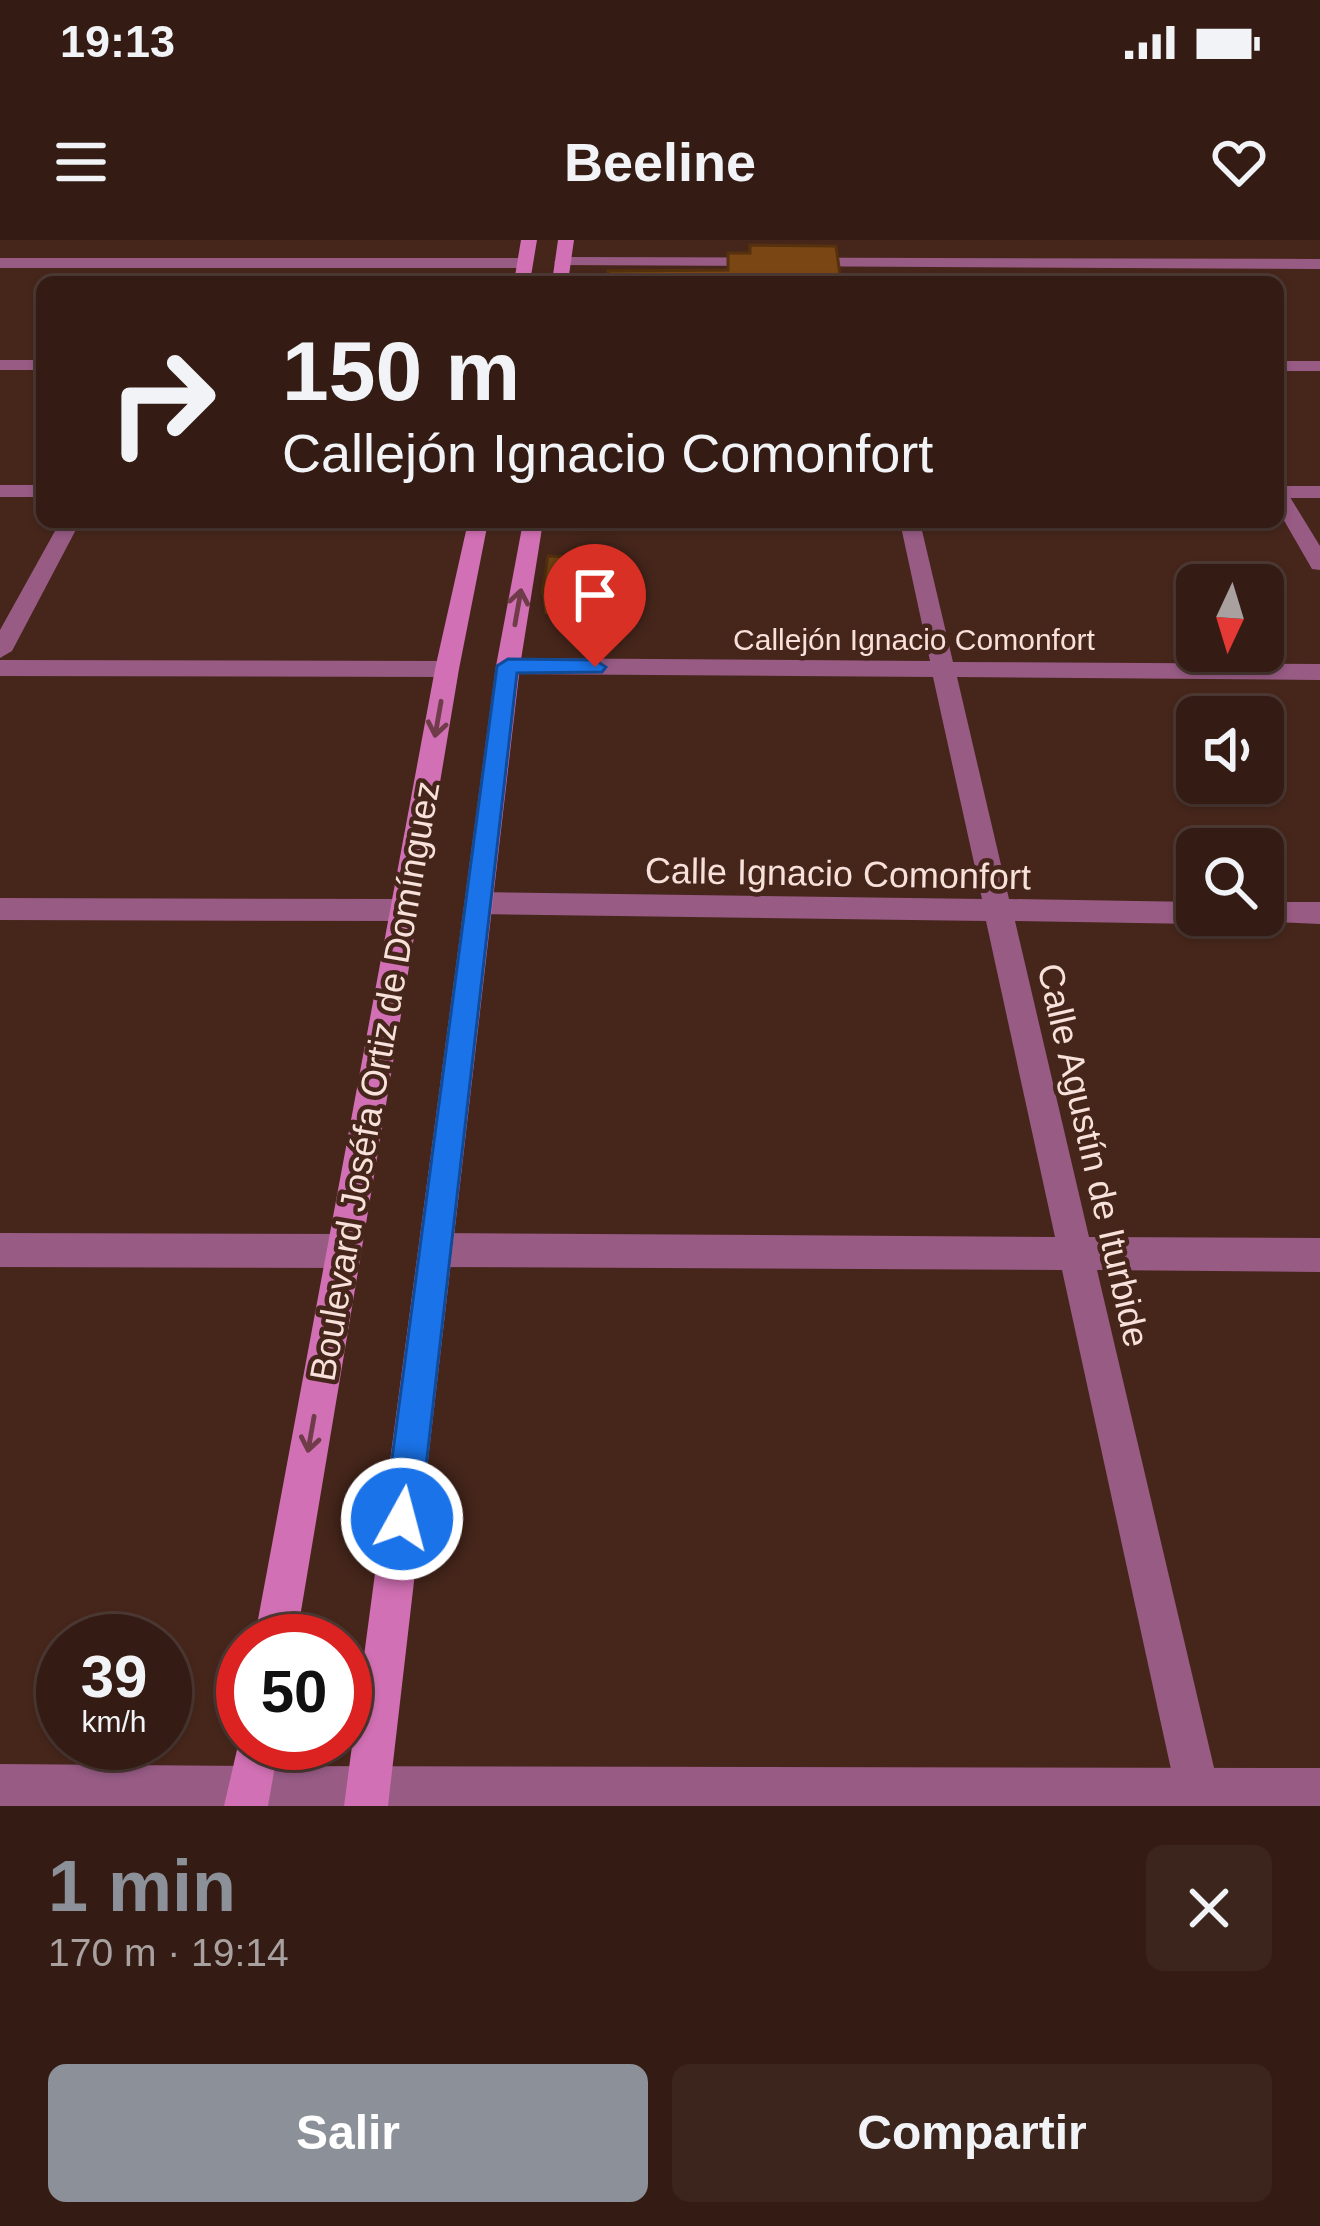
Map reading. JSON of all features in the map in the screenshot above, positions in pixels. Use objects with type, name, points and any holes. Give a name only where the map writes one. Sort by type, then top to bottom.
[{"type":"main road","points":[[523,276],[529,240]]},
{"type":"main road","points":[[561,276],[566,240]]},
{"type":"main road","name":"Boulevard Joséfa Ortiz de Domínguez","points":[[280,1614],[447,669],[477,528]]},
{"type":"main road","name":"Boulevard Joséfa Ortiz de Domínguez","points":[[368,1797],[508,666],[532,528]]},
{"type":"street","points":[[203,276],[222,240]]},
{"type":"street","points":[[847,240],[854,273]]},
{"type":"street","points":[[1130,240],[1151,276]]},
{"type":"street","points":[[0,262],[525,263]]},
{"type":"street","points":[[562,262],[854,273],[1144,264],[1320,265]]},
{"type":"street","points":[[0,365],[36,365]]},
{"type":"street","points":[[1284,366],[1320,366]]},
{"type":"street","points":[[0,490],[36,490]]},
{"type":"street","points":[[1284,493],[1320,492]]},
{"type":"street","points":[[1284,503],[1320,565]]},
{"type":"street","points":[[0,651],[67,528]]},
{"type":"street","name":"Calle Agustín de Iturbide","points":[[911,528],[1199,1798]]},
{"type":"street","name":"Callejón Ignacio Comonfort","points":[[508,666],[1320,672]]},
{"type":"street","points":[[0,668],[447,669]]},
{"type":"street","name":"Calle Ignacio Comonfort","points":[[478,903],[1176,913]]},
{"type":"street","points":[[0,908],[404,910]]},
{"type":"street","points":[[1284,913],[1320,913]]},
{"type":"street","points":[[0,1250],[344,1251]]},
{"type":"street","points":[[435,1250],[1320,1255]]},
{"type":"street","points":[[0,1786],[247,1797],[1199,1798],[1320,1790]]},
{"type":"building","points":[[750,245],[836,246],[840,276],[608,276],[608,271],[728,270],[728,253],[750,253]]},
{"type":"building","points":[[548,556],[602,558],[597,593],[542,592]]},
{"type":"route","points":[[402,1519],[508,666],[595,667]]}]
